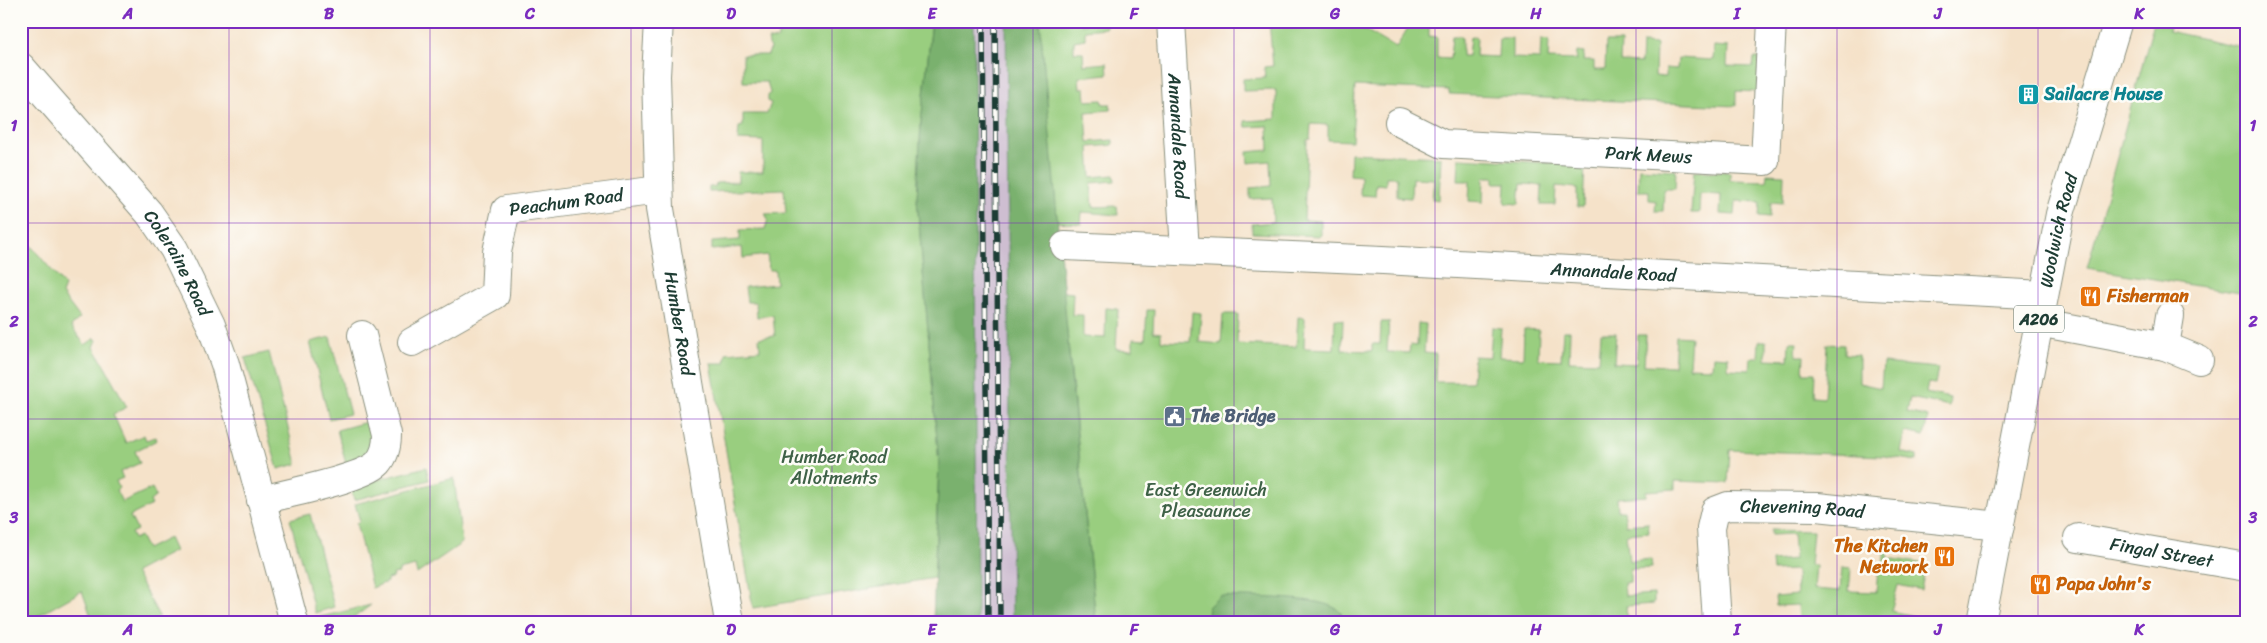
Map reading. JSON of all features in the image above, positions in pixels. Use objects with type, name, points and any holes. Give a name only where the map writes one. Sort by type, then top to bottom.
[{"type":"street","name":"Humber Road","points":[[659,21],[656,76],[659,190],[678,328],[729,622]]},
{"type":"street","name":"Annandale Road","points":[[1170,21],[1185,251]]},
{"type":"street","name":"Park Mews","points":[[1398,122],[1443,144],[1765,161],[1772,21]]},
{"type":"street","name":"Woolwich Road","points":[[1981,622],[2060,214],[2118,21]]},
{"type":"street","name":"Coleraine Road","points":[[21,67],[149,213],[174,249],[210,325],[225,364],[294,622]]},
{"type":"street","name":"Peachum Road","points":[[412,342],[495,295],[497,252],[506,210],[659,190]]},
{"type":"street","name":"Annandale Road","points":[[1065,246],[2043,295]]},
{"type":"street","points":[[2165,346],[2170,316]]},
{"type":"street","points":[[2038,322],[2165,346],[2199,360]]},
{"type":"street","points":[[261,500],[364,473],[378,463],[383,455],[387,446],[387,435],[362,335]]},
{"type":"street","name":"Chevening Road","points":[[1717,622],[1711,528],[1715,511],[1728,506],[1817,507],[2000,526]]},
{"type":"street","name":"Fingal Street","points":[[2078,538],[2246,567]]},
{"type":"shaded area","points":[[932,21],[1040,21],[1071,377],[1096,622],[933,622],[939,464],[921,123]]},
{"type":"green space","name":"Humber Road Allotments","points":[[743,21],[932,21],[921,123],[917,199],[939,464],[934,578],[753,608],[711,363],[725,363],[726,353],[760,350],[759,338],[775,336],[773,315],[757,317],[756,302],[747,302],[745,287],[776,284],[775,270],[769,270],[767,255],[743,258],[742,247],[712,250],[712,242],[740,240],[740,230],[765,229],[768,219],[765,214],[786,213],[784,189],[709,192],[709,187],[715,187],[716,183],[738,182],[738,172],[763,172],[763,141],[738,140],[739,127],[743,126],[743,114],[767,114],[771,103],[768,101],[770,93],[767,82],[743,82],[743,55],[768,55],[770,49],[768,40],[778,39],[778,24],[743,24]]},
{"type":"green space","points":[[932,21],[974,21],[977,622],[933,622],[939,464],[917,199],[921,123]]},
{"type":"green space","points":[[1006,21],[1040,21],[1071,377],[1096,622],[1012,622]]},
{"type":"green space","points":[[1040,21],[1081,21],[1081,24],[1106,22],[1106,28],[1085,30],[1085,39],[1074,41],[1074,52],[1083,52],[1084,65],[1107,63],[1108,74],[1079,77],[1080,88],[1085,88],[1086,101],[1102,100],[1103,104],[1110,104],[1111,110],[1086,112],[1088,142],[1113,140],[1113,145],[1089,147],[1091,177],[1114,175],[1115,181],[1091,183],[1093,207],[1117,206],[1118,215],[1082,212],[1081,224],[1057,222]]},
{"type":"green space","points":[[1269,21],[1350,21],[1396,48],[1412,21],[1429,21],[1429,36],[1437,37],[1437,58],[1450,59],[1452,36],[1462,36],[1462,56],[1468,56],[1470,37],[1477,37],[1476,56],[1498,57],[1499,38],[1512,38],[1512,58],[1540,59],[1541,39],[1549,40],[1548,59],[1576,60],[1577,52],[1584,53],[1583,61],[1594,61],[1594,70],[1605,70],[1606,42],[1621,42],[1620,62],[1641,63],[1642,43],[1656,44],[1655,76],[1665,77],[1666,68],[1677,69],[1678,58],[1713,60],[1714,46],[1728,47],[1727,66],[1753,67],[1754,58],[1759,58],[1758,92],[1736,91],[1736,106],[1449,94],[1449,90],[1355,86],[1352,141],[1328,140],[1328,125],[1311,124],[1310,139],[1307,140],[1304,220],[1321,221],[1321,236],[1252,233],[1252,224],[1273,222],[1272,198],[1250,199],[1250,188],[1271,186],[1270,161],[1248,163],[1247,152],[1269,150],[1268,126],[1246,127],[1245,121],[1276,119],[1276,90],[1243,91],[1243,79],[1265,78],[1264,67],[1273,66]]},
{"type":"green space","points":[[2154,22],[2169,26],[2168,31],[2246,48],[2246,294],[2087,268]]},
{"type":"green space","points":[[1351,153],[1441,157],[1439,200],[1432,199],[1434,179],[1412,178],[1411,198],[1397,197],[1397,177],[1386,177],[1386,185],[1376,184],[1375,196],[1360,195],[1361,176],[1350,175]]},
{"type":"green space","points":[[1459,158],[1585,165],[1583,207],[1577,207],[1577,188],[1556,186],[1555,205],[1541,205],[1542,185],[1521,184],[1519,204],[1505,203],[1506,183],[1494,183],[1494,177],[1484,177],[1483,202],[1469,201],[1470,181],[1458,181]]},
{"type":"green space","points":[[1639,168],[1676,170],[1675,189],[1664,189],[1663,211],[1655,211],[1656,201],[1649,200],[1649,191],[1638,191]]},
{"type":"green space","points":[[1694,171],[1730,172],[1730,180],[1766,181],[1767,174],[1784,175],[1783,203],[1771,202],[1770,217],[1759,216],[1760,202],[1736,201],[1735,215],[1720,214],[1721,195],[1700,194],[1699,213],[1691,213]]},
{"type":"green space","points":[[21,234],[65,286],[62,294],[80,318],[71,326],[85,345],[95,338],[97,340],[94,347],[127,407],[113,414],[126,443],[144,435],[146,440],[156,437],[157,440],[135,451],[140,463],[120,472],[123,478],[116,481],[119,488],[116,490],[122,502],[152,488],[156,496],[150,501],[152,505],[130,516],[137,530],[131,533],[134,539],[140,536],[147,549],[169,538],[175,551],[135,572],[159,616],[151,622],[93,622],[82,591],[27,622],[21,622]]},
{"type":"green space","name":"East Greenwich Pleasaunce","points":[[1063,292],[1073,293],[1072,315],[1083,315],[1083,337],[1105,338],[1106,308],[1118,309],[1116,349],[1133,350],[1133,339],[1145,340],[1147,310],[1154,310],[1153,332],[1161,333],[1161,341],[1190,342],[1192,312],[1201,313],[1199,342],[1221,344],[1223,314],[1238,314],[1237,344],[1296,347],[1298,317],[1305,318],[1304,348],[1334,349],[1335,319],[1343,320],[1342,350],[1372,351],[1372,344],[1380,344],[1381,322],[1389,322],[1387,352],[1409,353],[1410,345],[1417,346],[1418,323],[1426,324],[1424,353],[1436,354],[1435,382],[1472,382],[1474,356],[1490,357],[1492,327],[1501,328],[1499,357],[1523,358],[1524,329],[1539,330],[1538,359],[1561,360],[1563,331],[1570,331],[1569,361],[1599,362],[1601,333],[1616,333],[1614,363],[1636,364],[1638,335],[1646,335],[1644,365],[1674,366],[1676,336],[1691,337],[1689,367],[1712,368],[1713,356],[1728,357],[1728,369],[1750,370],[1751,358],[1758,358],[1759,341],[1766,341],[1766,359],[1788,360],[1789,342],[1797,342],[1796,356],[1804,356],[1803,373],[1814,373],[1813,397],[1824,398],[1827,344],[1844,345],[1844,354],[1859,355],[1859,383],[1881,388],[1883,363],[1938,368],[1935,384],[1928,383],[1926,393],[1950,398],[1949,406],[1910,398],[1907,412],[1928,417],[1924,436],[1905,432],[1901,452],[1917,456],[1917,461],[1884,456],[1730,450],[1728,483],[1675,481],[1675,489],[1646,491],[1646,496],[1617,498],[1618,511],[1624,511],[1626,525],[1648,523],[1649,532],[1626,534],[1629,561],[1651,559],[1652,568],[1630,569],[1630,582],[1624,583],[1625,596],[1654,594],[1654,604],[1626,606],[1627,618],[1633,618],[1633,622],[1096,622]]},
{"type":"green space","points":[[330,337],[350,414],[329,419],[310,342]]},
{"type":"green space","points":[[269,352],[297,464],[278,469],[245,358]]},
{"type":"green space","points":[[374,420],[377,431],[372,451],[347,468],[337,430]]},
{"type":"green space","points":[[426,467],[429,480],[354,500],[351,487]]},
{"type":"green space","points":[[454,478],[462,543],[417,574],[415,566],[399,570],[399,573],[393,574],[394,577],[387,579],[387,582],[372,588],[356,523],[360,521],[355,504]]},
{"type":"green space","points":[[310,514],[334,607],[315,613],[290,519]]},
{"type":"green space","points":[[1771,530],[1813,531],[1810,565],[1816,565],[1814,589],[1840,591],[1842,567],[1851,568],[1849,591],[1876,592],[1878,570],[1883,570],[1885,542],[1889,542],[1887,558],[1926,564],[1921,590],[1898,585],[1891,611],[1913,616],[1912,622],[1799,622],[1798,605],[1776,606],[1775,597],[1797,595],[1796,570],[1773,571],[1772,561],[1795,559],[1793,534],[1771,535]]},
{"type":"green space","points":[[1220,596],[1295,599],[1323,603],[1338,610],[1344,622],[1206,622],[1208,607]]},
{"type":"green space","points":[[371,605],[348,622],[317,622],[316,618]]},
{"type":"railway","points":[[983,21],[988,622]]},
{"type":"railway","points":[[995,21],[1000,622]]},
{"type":"place","name":"Sailacre House","points":[[2028,94]]},
{"type":"place","name":"Fisherman","points":[[2091,296]]},
{"type":"place","name":"The Bridge","points":[[1175,416]]},
{"type":"place","name":"The Kitchen Network","points":[[1944,556]]},
{"type":"place","name":"Papa John's","points":[[2040,584]]}]
